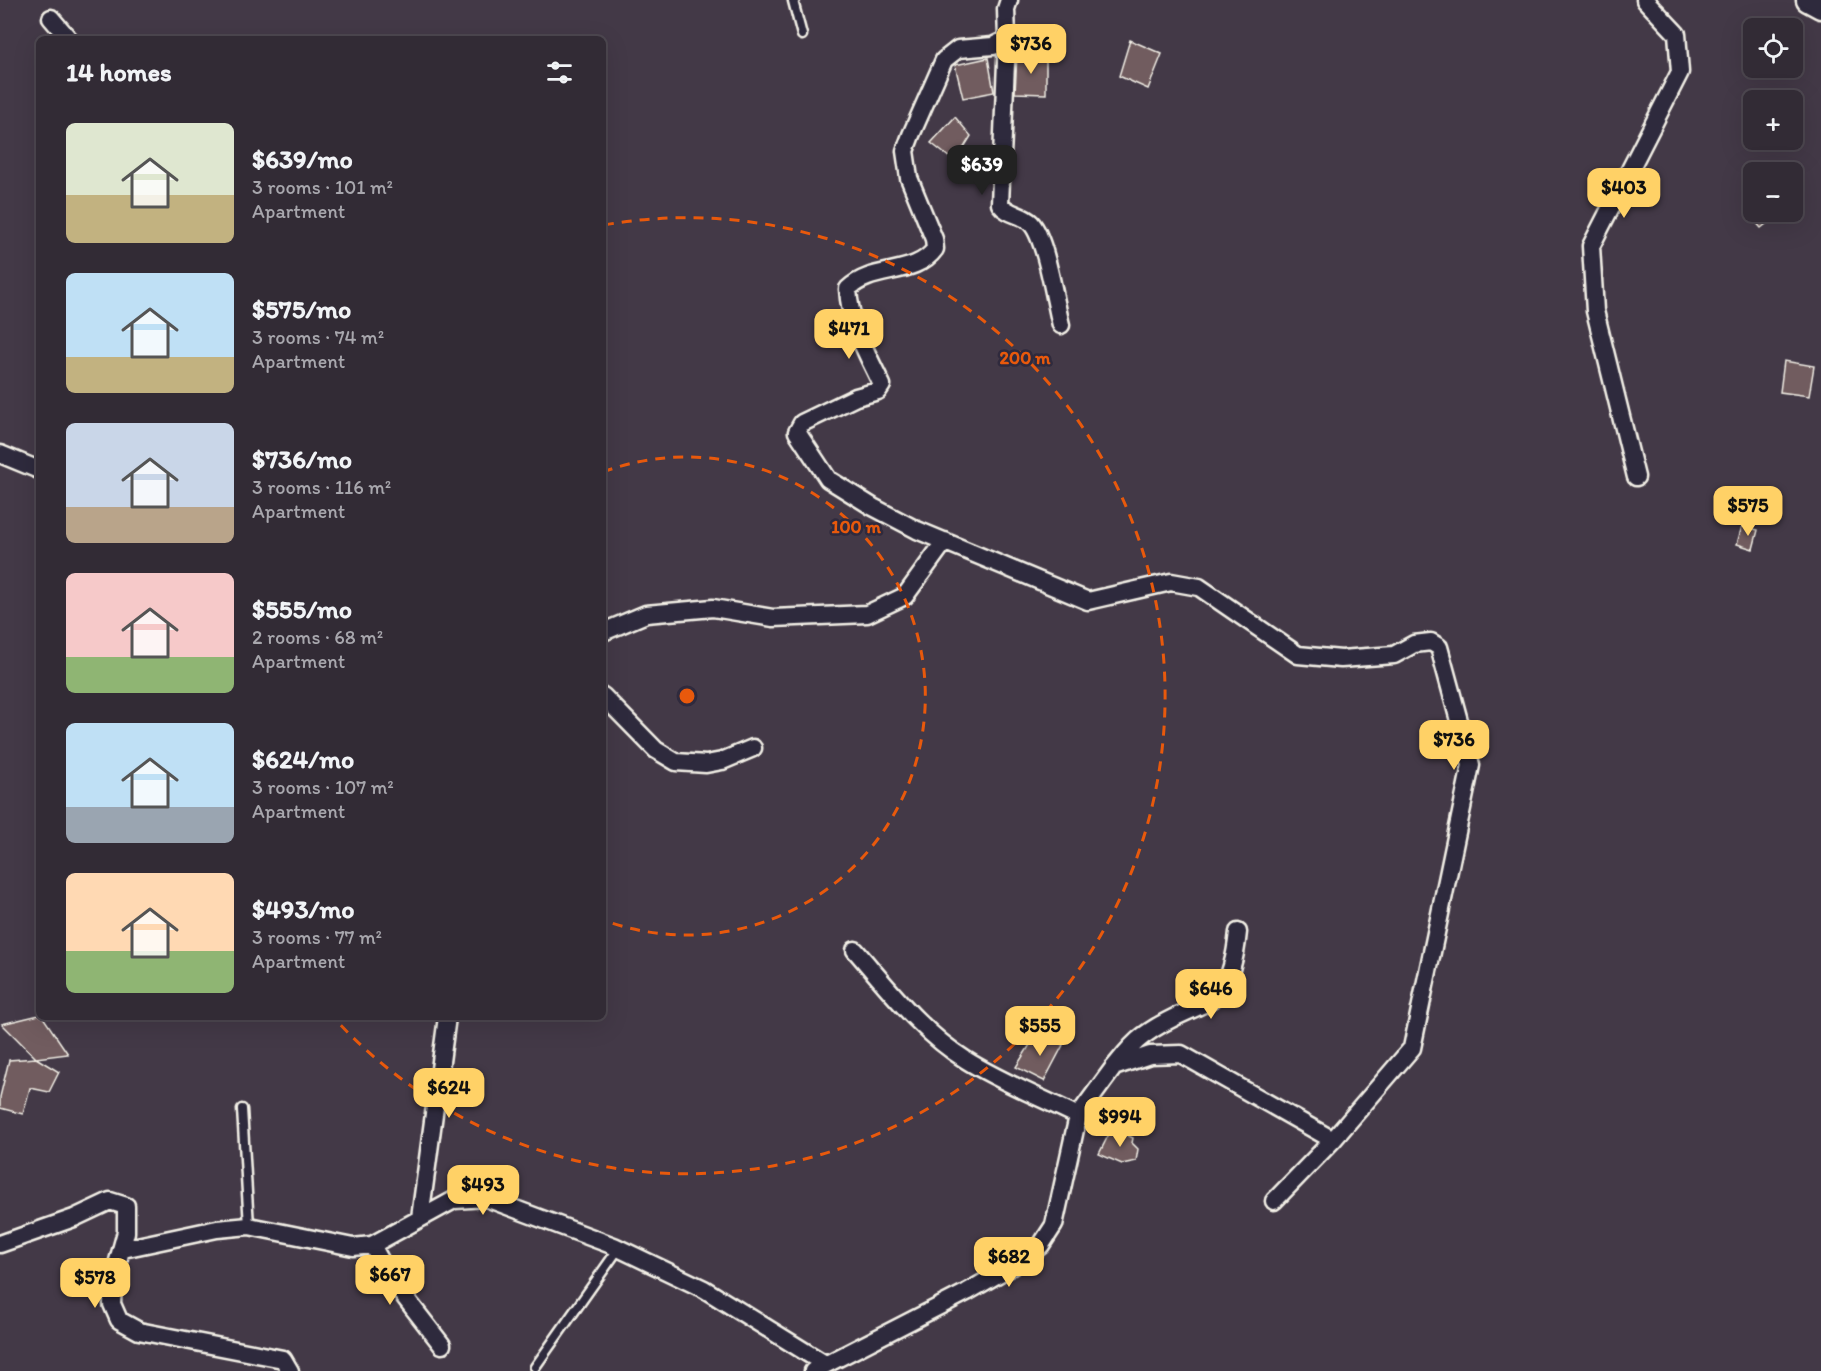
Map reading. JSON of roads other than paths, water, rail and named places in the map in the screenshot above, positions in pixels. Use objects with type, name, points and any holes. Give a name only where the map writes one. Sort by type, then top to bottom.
[{"type":"main road","points":[[1808,0],[1821,8]]},
{"type":"street","points":[[1009,0],[1006,9],[1007,39],[1000,204],[1005,211],[1029,222],[1039,234],[1061,325]]},
{"type":"street","points":[[1636,477],[1596,311],[1591,246],[1680,72],[1677,34],[1645,0]]},
{"type":"street","points":[[51,18],[66,36]]},
{"type":"street","points":[[1007,39],[993,46],[958,49],[944,60],[932,82],[905,151],[909,178],[934,239],[935,249],[928,259],[912,266],[858,280],[848,289],[850,310],[866,357],[882,385],[878,392],[856,397],[802,423],[797,432],[828,479],[873,507],[945,541],[1088,601],[1171,582],[1198,587],[1298,655],[1341,660],[1394,655],[1414,644],[1431,642],[1439,647],[1471,765],[1470,780],[1412,1048],[1333,1140],[1274,1201]]},
{"type":"street","points":[[0,454],[36,469]]},
{"type":"street","points":[[606,631],[646,615],[713,608],[773,618],[867,614],[905,596],[945,541]]},
{"type":"street","points":[[606,699],[656,750],[676,762],[706,764],[722,761],[753,748]]},
{"type":"street","points":[[123,1249],[217,1229],[249,1226],[353,1247],[372,1245],[454,1200],[486,1198],[619,1248],[704,1289],[819,1368],[968,1292],[1026,1258],[1041,1245],[1054,1225],[1078,1116],[1114,1067],[1142,1036],[1217,996],[1233,969],[1238,932]]},
{"type":"street","points":[[855,950],[913,1016],[967,1061],[1078,1116]]},
{"type":"street","points":[[420,1218],[447,1020]]},
{"type":"street","points":[[1114,1067],[1150,1055],[1180,1054],[1333,1140]]},
{"type":"street","points":[[0,1244],[74,1218],[110,1201],[126,1206],[123,1249],[113,1279],[112,1304],[119,1320],[139,1331],[283,1359],[290,1371]]},
{"type":"street","points":[[372,1245],[390,1278],[442,1345]]},
{"type":"lane","points":[[795,0],[793,1],[802,35]]},
{"type":"lane","points":[[242,1109],[249,1226]]},
{"type":"lane","points":[[535,1367],[619,1248]]}]
